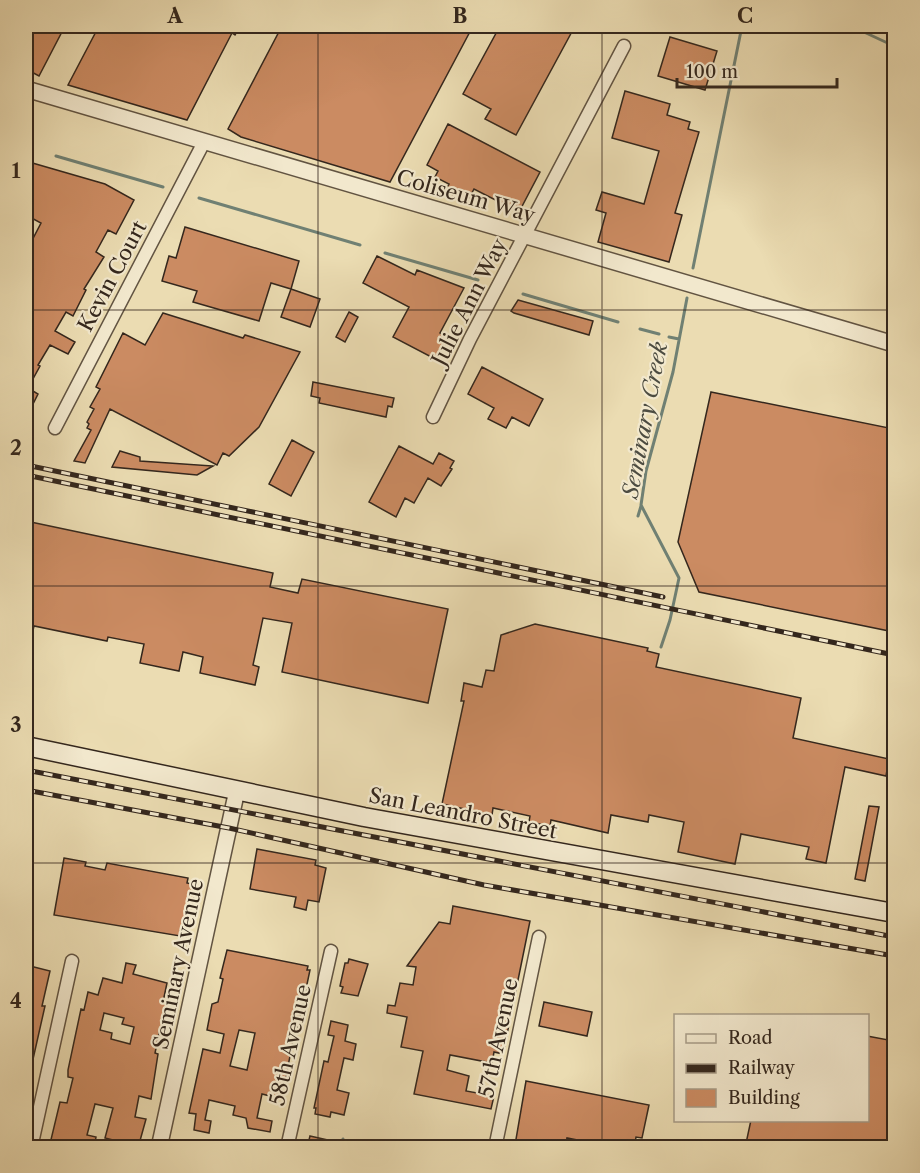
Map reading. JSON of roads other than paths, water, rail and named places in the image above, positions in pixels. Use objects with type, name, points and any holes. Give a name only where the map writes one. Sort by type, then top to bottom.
[{"type":"main road","name":"San Leandro Street","points":[[26,746],[531,849],[894,913]]},
{"type":"street","name":"Julie Ann Way","points":[[433,417],[470,339],[624,46]]},
{"type":"street","name":"Coliseum Way","points":[[26,89],[894,344]]},
{"type":"street","name":"Kevin Court","points":[[55,428],[204,142]]},
{"type":"street","name":"Seminary Avenue","points":[[159,1148],[237,790]]},
{"type":"street","name":"57th Avenue","points":[[495,1148],[539,937]]},
{"type":"street","name":"58th Avenue","points":[[287,1148],[331,951]]},
{"type":"street","points":[[31,1148],[72,961]]},
{"type":"waterway","name":"Seminary Creek","points":[[693,268],[742,26]]},
{"type":"waterway","points":[[851,26],[894,46]]},
{"type":"waterway","points":[[56,156],[163,187]]},
{"type":"waterway","points":[[199,198],[360,245]]},
{"type":"waterway","points":[[385,253],[478,280]]},
{"type":"waterway","points":[[523,294],[618,322]]},
{"type":"waterway","name":"Seminary Creek","points":[[661,647],[670,620],[679,578],[641,505],[646,471],[673,372],[687,298]]},
{"type":"waterway","points":[[640,329],[659,334]]},
{"type":"waterway","points":[[669,337],[679,339]]},
{"type":"waterway","points":[[638,516],[641,506]]},
{"type":"waterway","name":"Seminary Creek","points":[[343,1139],[344,1146]]},
{"type":"railway","points":[[26,465],[663,597]]},
{"type":"railway","points":[[26,475],[894,655]]},
{"type":"railway","points":[[26,770],[894,937]]},
{"type":"railway","points":[[26,790],[229,828],[484,885],[894,956]]}]
